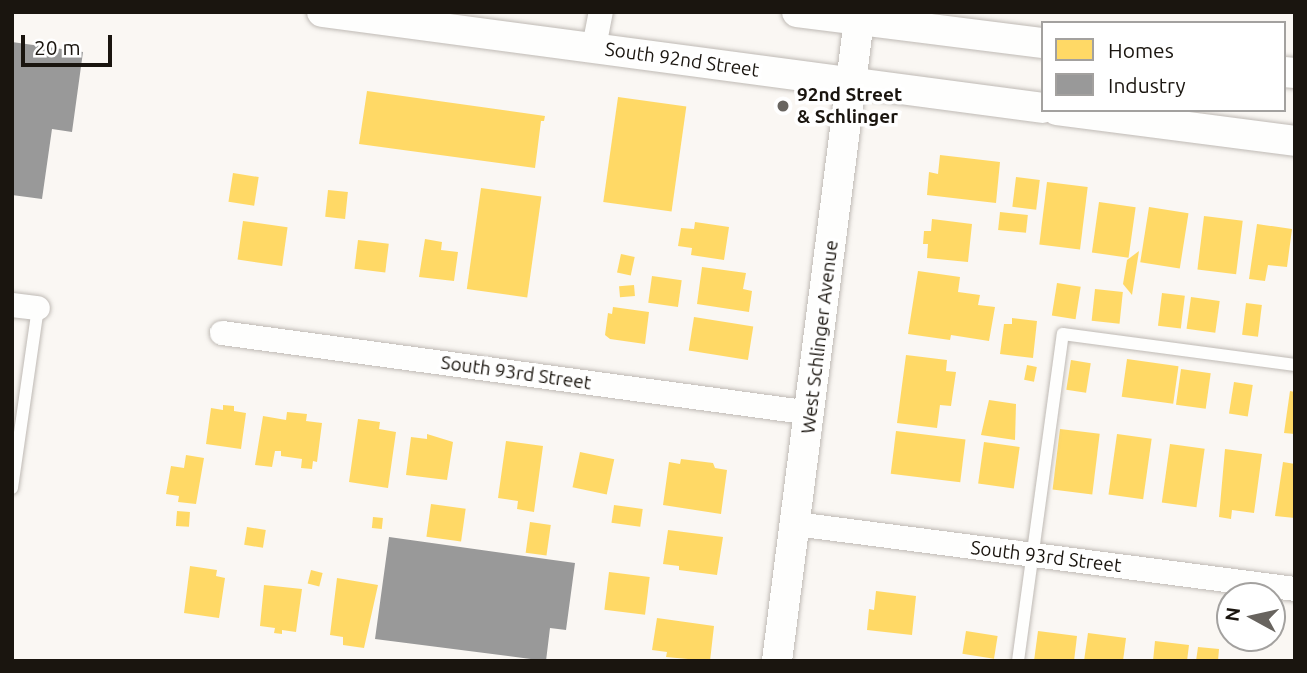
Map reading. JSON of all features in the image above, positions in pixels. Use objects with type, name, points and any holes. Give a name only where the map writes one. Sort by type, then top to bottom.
[{"type":"street","name":"South 92nd Street","points":[[322,12],[421,19],[852,84],[1041,108]]},
{"type":"street","points":[[594,47],[601,12]]},
{"type":"street","points":[[797,12],[860,17],[1041,43]]},
{"type":"street","name":"West Schlinger Avenue","points":[[777,661],[860,17]]},
{"type":"street","points":[[1086,112],[1189,119],[1295,141]]},
{"type":"street","points":[[12,305],[38,308]]},
{"type":"street","name":"South 93rd Street","points":[[222,333],[811,413]]},
{"type":"street","name":"South 93rd Street","points":[[796,524],[1295,589]]},
{"type":"lane","points":[[12,488],[38,308]]},
{"type":"lane","points":[[1018,661],[1063,334],[1295,365]]},
{"type":"building: Homes","points":[[367,91],[545,116],[544,121],[541,121],[535,168],[359,144]]},
{"type":"building: Homes","points":[[618,97],[686,107],[672,212],[603,202]]},
{"type":"building: Homes","points":[[940,155],[1000,162],[996,203],[927,195],[929,172],[938,174]]},
{"type":"building: Homes","points":[[233,173],[259,177],[254,206],[228,202]]},
{"type":"building: Homes","points":[[1016,177],[1040,180],[1036,210],[1012,207]]},
{"type":"building: Homes","points":[[1047,182],[1088,187],[1080,250],[1039,245]]},
{"type":"building: Homes","points":[[481,188],[541,196],[527,297],[467,289]]},
{"type":"building: Homes","points":[[328,190],[348,192],[345,219],[325,217]]},
{"type":"building: Homes","points":[[1099,202],[1136,207],[1129,258],[1092,253]]},
{"type":"building: Homes","points":[[1149,207],[1189,213],[1180,269],[1140,262]]},
{"type":"building: Homes","points":[[1000,212],[1028,215],[1026,233],[998,230]]},
{"type":"building: Homes","points":[[1204,216],[1243,221],[1236,274],[1197,270]]},
{"type":"building: Homes","points":[[932,219],[972,224],[968,262],[927,258],[928,244],[923,244],[924,231],[931,231]]},
{"type":"building: Homes","points":[[243,221],[288,227],[282,266],[238,260]]},
{"type":"building: Homes","points":[[695,222],[729,227],[724,260],[691,255],[692,248],[678,246],[681,228],[694,229]]},
{"type":"building: Homes","points":[[1257,224],[1292,229],[1287,267],[1268,265],[1265,281],[1249,279]]},
{"type":"building: Homes","points":[[425,239],[442,242],[441,250],[458,252],[454,281],[419,277]]},
{"type":"building: Homes","points":[[358,240],[389,244],[385,273],[354,269]]},
{"type":"building: Homes","points":[[1139,251],[1132,295],[1123,284],[1127,260]]},
{"type":"building: Homes","points":[[621,254],[635,257],[631,275],[617,273]]},
{"type":"building: Homes","points":[[702,267],[746,273],[743,289],[752,291],[749,312],[697,304]]},
{"type":"building: Homes","points":[[918,271],[960,277],[958,292],[980,295],[978,305],[995,307],[989,341],[951,335],[950,340],[908,334]]},
{"type":"building: Homes","points":[[652,276],[682,280],[678,307],[648,303]]},
{"type":"building: Homes","points":[[1057,283],[1081,287],[1076,319],[1052,316]]},
{"type":"building: Homes","points":[[634,285],[635,296],[620,297],[619,286]]},
{"type":"building: Homes","points":[[1095,289],[1123,292],[1120,324],[1092,321]]},
{"type":"building: Homes","points":[[1162,293],[1185,296],[1181,329],[1158,326]]},
{"type":"building: Homes","points":[[1191,297],[1220,301],[1215,333],[1187,329]]},
{"type":"building: Homes","points":[[1246,303],[1262,305],[1258,337],[1242,335]]},
{"type":"building: Homes","points":[[613,307],[649,312],[645,344],[610,339],[605,335],[608,313],[612,314]]},
{"type":"building: Homes","points":[[694,317],[753,326],[748,360],[689,351]]},
{"type":"building: Homes","points":[[1012,318],[1037,321],[1033,358],[1000,354],[1004,324],[1012,324]]},
{"type":"building: Homes","points":[[906,355],[947,360],[946,371],[956,372],[951,406],[940,405],[937,428],[897,423]]},
{"type":"building: Homes","points":[[1127,359],[1178,366],[1173,404],[1122,397]]},
{"type":"building: Homes","points":[[1071,360],[1091,363],[1086,393],[1066,390]]},
{"type":"building: Homes","points":[[1027,365],[1037,367],[1034,382],[1024,380]]},
{"type":"building: Homes","points":[[1181,369],[1211,373],[1206,409],[1176,405]]},
{"type":"building: Homes","points":[[1234,382],[1253,385],[1248,417],[1229,414]]},
{"type":"building: Homes","points":[[1290,391],[1295,392],[1295,434],[1284,433]]},
{"type":"building: Homes","points":[[989,400],[1016,404],[1015,440],[981,435]]},
{"type":"building: Homes","points":[[223,405],[234,406],[234,411],[246,413],[241,449],[206,444],[211,408],[223,410]]},
{"type":"building: Homes","points":[[287,412],[307,414],[306,421],[322,423],[317,462],[313,461],[312,469],[301,468],[302,459],[281,456],[281,451],[275,451],[272,467],[255,465],[263,416],[286,420]]},
{"type":"building: Homes","points":[[358,419],[380,422],[379,429],[396,432],[388,488],[349,482]]},
{"type":"building: Homes","points":[[1060,429],[1100,434],[1092,494],[1053,490]]},
{"type":"building: Homes","points":[[896,431],[965,440],[960,482],[891,474]]},
{"type":"building: Homes","points":[[427,434],[453,442],[447,480],[406,475],[411,437],[427,439]]},
{"type":"building: Homes","points":[[1117,434],[1152,439],[1143,499],[1109,494]]},
{"type":"building: Homes","points":[[506,441],[543,446],[534,512],[517,509],[518,501],[498,498]]},
{"type":"building: Homes","points":[[984,442],[1020,447],[1014,489],[978,484]]},
{"type":"building: Homes","points":[[1170,444],[1205,449],[1196,507],[1162,502]]},
{"type":"building: Homes","points":[[1225,449],[1262,454],[1254,513],[1232,510],[1231,519],[1219,517]]},
{"type":"building: Homes","points":[[580,452],[614,459],[607,494],[573,487]]},
{"type":"building: Homes","points":[[186,455],[204,458],[196,504],[178,502],[179,496],[166,494],[171,466],[184,468]]},
{"type":"building: Homes","points":[[681,459],[713,463],[715,468],[727,470],[721,514],[663,505],[669,462],[680,464]]},
{"type":"building: Homes","points":[[1283,462],[1295,464],[1295,518],[1275,516]]},
{"type":"building: Homes","points":[[431,504],[466,509],[461,542],[426,537]]},
{"type":"building: Homes","points":[[614,505],[643,509],[640,527],[611,523]]},
{"type":"building: Homes","points":[[177,511],[190,512],[189,527],[176,526]]},
{"type":"building: Homes","points":[[373,517],[383,518],[382,529],[372,528]]},
{"type":"building: Homes","points":[[530,522],[551,525],[546,556],[526,553]]},
{"type":"building: Homes","points":[[247,527],[266,530],[263,548],[244,545]]},
{"type":"building: Homes","points":[[668,530],[723,537],[717,575],[679,570],[679,566],[663,564]]},
{"type":"building: Homes","points":[[190,566],[217,570],[216,576],[225,578],[219,618],[184,613]]},
{"type":"building: Homes","points":[[311,570],[323,573],[319,586],[308,584]]},
{"type":"building: Homes","points":[[609,572],[650,577],[645,615],[604,610]]},
{"type":"building: Homes","points":[[337,578],[378,585],[364,648],[343,645],[343,637],[330,635]]},
{"type":"building: Homes","points":[[264,585],[302,589],[296,632],[282,630],[282,634],[274,633],[275,628],[260,626]]},
{"type":"building: Homes","points":[[876,591],[916,596],[912,635],[867,630],[869,609],[874,610]]},
{"type":"building: Homes","points":[[657,618],[714,626],[710,661],[666,657],[667,652],[652,650]]},
{"type":"building: Homes","points":[[966,631],[998,636],[994,659],[962,654]]},
{"type":"building: Homes","points":[[1038,631],[1077,636],[1074,661],[1034,661]]},
{"type":"building: Homes","points":[[1088,633],[1126,638],[1123,661],[1084,661]]},
{"type":"building: Homes","points":[[1155,641],[1189,645],[1187,661],[1153,661]]},
{"type":"building: Homes","points":[[1198,647],[1216,649],[1216,652],[1219,652],[1218,661],[1196,661]]},
{"type":"building: Industry","points":[[12,42],[83,52],[72,132],[52,129],[42,199],[12,195]]},
{"type":"building: Industry","points":[[389,537],[575,563],[566,630],[550,628],[546,661],[375,639]]},
{"type":"place","name":"92nd Street & Schlinger","points":[[783,106]]}]
